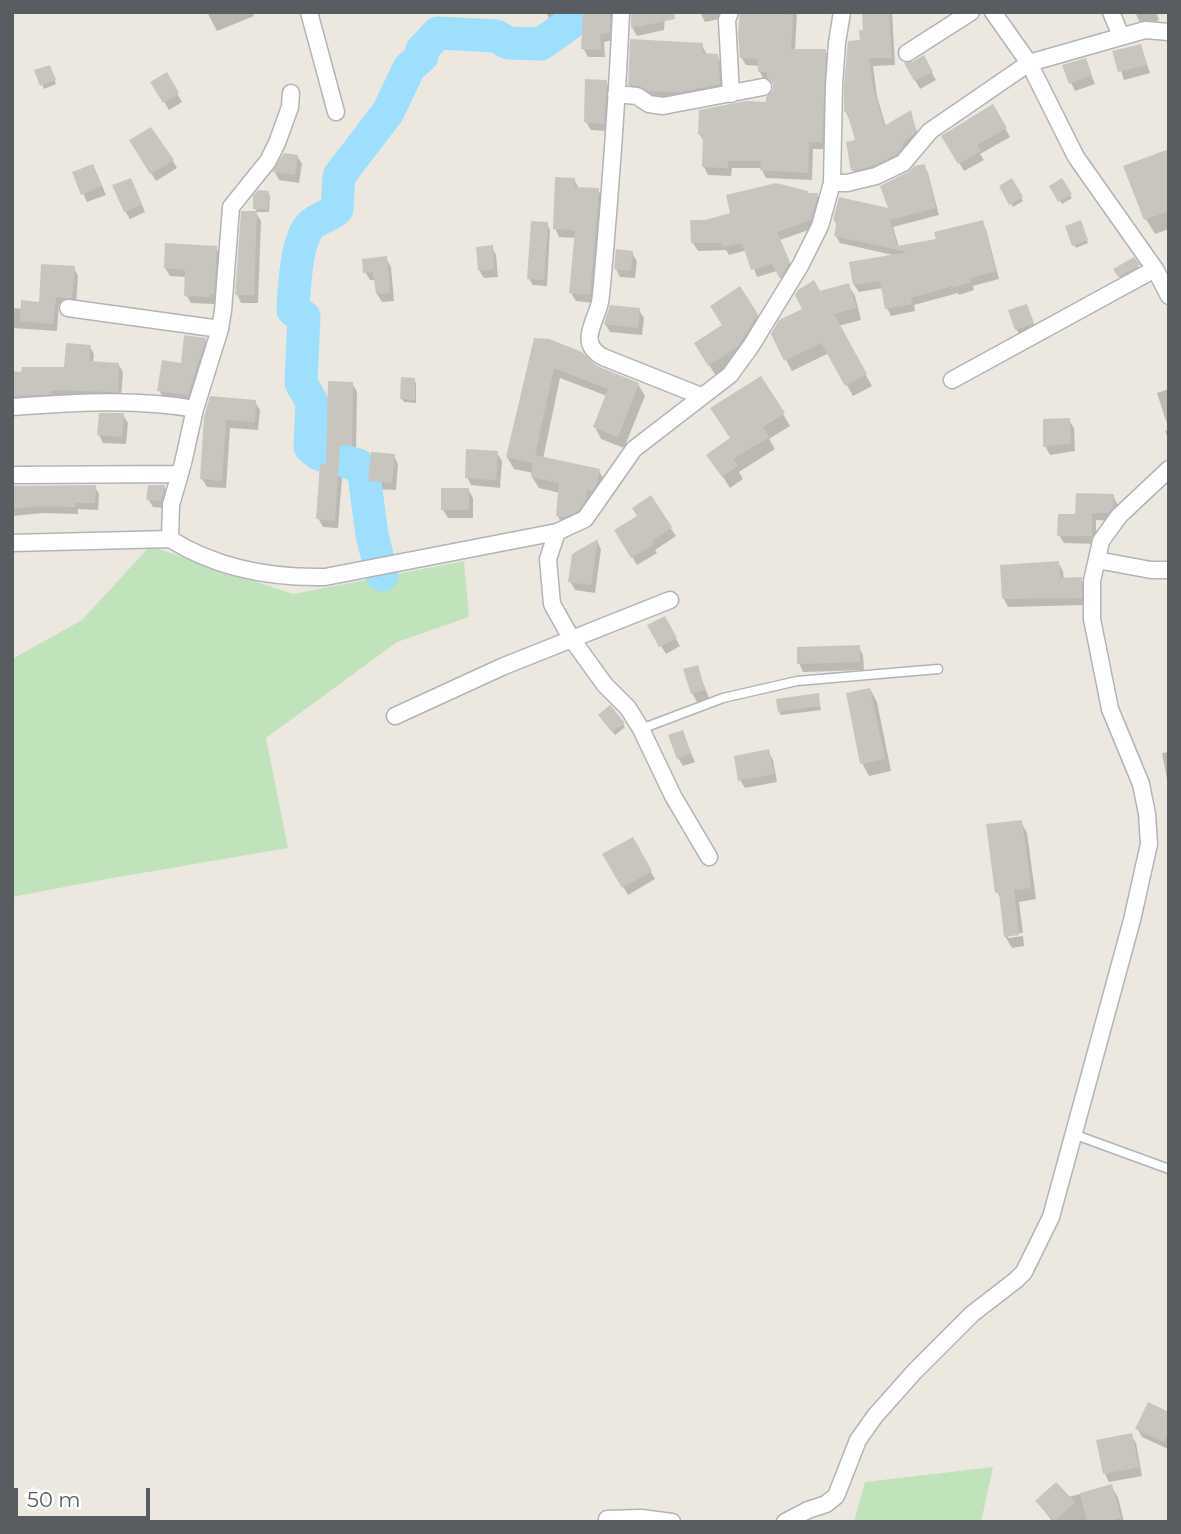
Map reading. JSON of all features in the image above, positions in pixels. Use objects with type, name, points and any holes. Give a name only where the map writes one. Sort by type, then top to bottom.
[{"type":"street","points":[[309,12],[337,112]]},
{"type":"street","points":[[621,12],[600,304],[589,339],[594,352],[603,357],[701,396]]},
{"type":"street","points":[[730,12],[727,20],[731,94]]},
{"type":"street","points":[[12,543],[170,539],[211,561],[288,577],[325,577],[557,532],[585,519],[634,449],[730,375],[800,266],[820,226],[832,183],[836,43],[842,12]]},
{"type":"street","points":[[907,53],[971,12]]},
{"type":"street","points":[[993,12],[1028,63],[1076,157],[1155,269],[1169,296]]},
{"type":"street","points":[[1111,12],[1121,36]]},
{"type":"street","points":[[832,183],[847,183],[876,176],[902,163],[929,131],[1028,63],[1145,30],[1169,32]]},
{"type":"street","points":[[615,94],[637,96],[655,106],[764,88]]},
{"type":"street","points":[[170,539],[171,505],[195,410],[220,329],[229,255],[231,207],[268,161],[290,107],[291,93]]},
{"type":"street","points":[[952,380],[1155,269]]},
{"type":"street","points":[[68,308],[220,329]]},
{"type":"street","points":[[12,407],[90,402],[157,404],[195,410]]},
{"type":"street","points":[[785,1522],[826,1504],[836,1496],[858,1440],[875,1416],[972,1314],[1024,1272],[1051,1217],[1132,920],[1149,845],[1141,784],[1110,709],[1092,620],[1092,581],[1101,541],[1119,516],[1169,469]]},
{"type":"street","points":[[12,475],[179,474]]},
{"type":"street","points":[[557,532],[548,559],[552,604],[571,639],[605,685],[628,708],[655,754],[673,796],[709,857]]},
{"type":"street","points":[[1097,560],[1169,570]]},
{"type":"street","points":[[395,716],[504,666],[670,600]]},
{"type":"street","points":[[607,1519],[641,1518],[672,1522]]},
{"type":"lane","points":[[641,729],[723,698],[797,681],[938,669]]},
{"type":"lane","points":[[1073,1134],[1169,1169]]},
{"type":"green space","points":[[150,546],[293,594],[464,561],[469,617],[397,642],[266,738],[288,848],[12,897],[12,659],[82,620]]},
{"type":"green space","points":[[993,1467],[981,1522],[854,1522],[865,1482]]},
{"type":"building","points":[[583,12],[610,12],[610,32],[600,34],[601,50],[581,49]]},
{"type":"building","points":[[631,12],[674,12],[675,19],[631,28]]},
{"type":"building","points":[[740,12],[793,15],[791,49],[826,49],[822,142],[809,142],[808,173],[760,170],[761,161],[728,161],[728,168],[702,167],[703,135],[698,135],[699,110],[746,101],[766,102],[766,97],[773,90],[767,72],[758,72],[758,59],[740,58]]},
{"type":"building","points":[[862,12],[889,12],[892,58],[869,58],[873,86],[884,126],[911,110],[916,131],[902,144],[896,155],[872,166],[851,171],[846,142],[855,140],[847,112],[844,112],[844,85],[848,41],[860,40],[859,30],[863,30]]},
{"type":"building","points":[[630,39],[703,43],[702,53],[718,54],[720,84],[679,92],[649,91],[628,85]]},
{"type":"building","points":[[1141,44],[1147,65],[1118,72],[1112,51]]},
{"type":"building","points":[[924,55],[933,72],[914,81],[904,63]]},
{"type":"building","points":[[1086,58],[1092,75],[1069,84],[1062,65]]},
{"type":"building","points":[[50,65],[56,80],[40,86],[34,70]]},
{"type":"building","points":[[167,72],[179,93],[163,103],[150,82]]},
{"type":"building","points":[[585,79],[607,80],[604,124],[584,122]]},
{"type":"building","points":[[993,104],[1007,128],[977,145],[981,151],[958,164],[941,136]]},
{"type":"building","points":[[151,127],[174,160],[150,174],[129,140]]},
{"type":"building","points":[[1169,149],[1169,211],[1144,220],[1123,166]]},
{"type":"building","points":[[284,153],[298,155],[295,175],[272,172]]},
{"type":"building","points":[[93,164],[102,186],[81,195],[72,172]]},
{"type":"building","points":[[925,164],[936,208],[890,220],[897,246],[936,239],[934,232],[983,220],[996,271],[970,278],[971,282],[953,288],[911,298],[912,304],[885,309],[880,281],[853,285],[849,262],[908,252],[834,236],[837,220],[833,220],[839,197],[888,208],[880,186],[908,172],[914,166]]},
{"type":"building","points":[[555,177],[575,178],[575,187],[599,188],[590,295],[569,293],[575,230],[553,229]]},
{"type":"building","points":[[131,178],[142,204],[124,212],[112,185]]},
{"type":"building","points":[[1012,178],[1023,197],[1009,205],[999,186]]},
{"type":"building","points":[[1062,178],[1072,194],[1058,202],[1049,186]]},
{"type":"building","points":[[776,183],[808,193],[818,193],[811,220],[777,232],[790,262],[780,279],[772,264],[751,270],[742,243],[723,247],[722,243],[691,243],[690,220],[705,220],[730,213],[726,195]]},
{"type":"building","points":[[258,190],[269,191],[268,209],[253,209],[253,196]]},
{"type":"building","points":[[241,211],[257,211],[254,295],[235,295]]},
{"type":"building","points":[[1081,220],[1088,240],[1072,246],[1065,226]]},
{"type":"building","points":[[531,221],[548,222],[544,280],[527,279]]},
{"type":"building","points":[[165,243],[217,246],[214,294],[210,294],[210,297],[184,296],[185,270],[164,268]]},
{"type":"building","points":[[493,245],[494,269],[478,271],[476,247]]},
{"type":"building","points":[[616,249],[633,251],[631,271],[614,269]]},
{"type":"building","points":[[387,256],[390,293],[376,294],[373,272],[363,273],[362,259]]},
{"type":"building","points":[[1134,257],[1140,265],[1118,277],[1113,269]]},
{"type":"building","points":[[41,264],[75,266],[72,298],[56,297],[53,324],[20,321],[21,300],[39,302]]},
{"type":"building","points":[[814,280],[820,291],[849,283],[856,308],[834,314],[867,374],[845,386],[821,343],[784,361],[771,334],[779,320],[802,309],[795,295]]},
{"type":"building","points":[[740,286],[758,314],[738,346],[708,366],[694,343],[722,325],[710,306]]},
{"type":"building","points":[[1027,304],[1034,323],[1015,330],[1008,310]]},
{"type":"building","points":[[610,305],[640,308],[638,328],[604,324]]},
{"type":"building","points":[[184,335],[206,338],[188,395],[157,391],[162,360],[181,363]]},
{"type":"building","points":[[534,338],[549,339],[582,352],[597,366],[639,383],[618,437],[593,427],[608,389],[554,368],[535,455],[600,469],[597,483],[592,491],[587,489],[586,499],[578,511],[565,517],[556,516],[559,483],[531,477],[533,463],[506,457]]},
{"type":"building","points":[[66,343],[91,345],[89,361],[119,363],[118,392],[51,390],[51,394],[12,396],[12,371],[21,372],[22,367],[64,367]]},
{"type":"building","points":[[761,376],[785,413],[763,427],[769,437],[733,459],[738,466],[722,477],[706,455],[730,438],[710,408]]},
{"type":"building","points":[[401,377],[415,378],[415,400],[400,399]]},
{"type":"building","points":[[328,381],[353,382],[352,446],[340,445],[335,521],[316,519],[320,464],[326,465]]},
{"type":"building","points":[[210,396],[256,400],[255,422],[226,420],[222,481],[200,479],[204,417]]},
{"type":"building","points":[[99,413],[124,413],[122,437],[97,435]]},
{"type":"building","points":[[1070,418],[1071,443],[1043,447],[1043,419]]},
{"type":"building","points":[[466,449],[498,451],[496,480],[465,478]]},
{"type":"building","points":[[371,452],[395,454],[392,483],[368,481]]},
{"type":"building","points":[[96,485],[95,503],[75,503],[75,507],[39,506],[12,509],[12,486]]},
{"type":"building","points":[[148,485],[165,485],[161,501],[146,500]]},
{"type":"building","points":[[441,488],[469,488],[469,510],[441,510]]},
{"type":"building","points":[[1076,493],[1114,494],[1113,507],[1108,513],[1092,513],[1092,536],[1057,536],[1058,514],[1075,514]]},
{"type":"building","points":[[651,495],[672,527],[652,541],[654,544],[631,558],[614,530],[637,516],[632,508]]},
{"type":"building","points":[[598,539],[591,585],[568,582],[572,554]]},
{"type":"building","points":[[1059,561],[1060,578],[1082,577],[1082,598],[1002,599],[1000,565]]},
{"type":"building","points":[[665,616],[677,638],[659,647],[647,625]]},
{"type":"building","points":[[860,645],[860,662],[797,664],[797,647]]},
{"type":"building","points":[[698,665],[705,690],[691,694],[683,669]]},
{"type":"building","points":[[870,688],[885,759],[860,764],[846,693]]},
{"type":"building","points":[[819,693],[820,706],[778,712],[776,699]]},
{"type":"building","points":[[610,705],[625,723],[612,732],[598,715]]},
{"type":"building","points":[[683,730],[691,753],[677,759],[668,735]]},
{"type":"building","points":[[769,749],[774,774],[738,781],[734,756]]},
{"type":"building","points":[[1022,820],[1031,888],[1014,890],[1019,935],[1004,937],[999,892],[995,893],[986,824]]},
{"type":"building","points":[[633,837],[652,871],[622,888],[602,854]]},
{"type":"building","points":[[1148,1402],[1169,1412],[1169,1431],[1164,1442],[1135,1429]]},
{"type":"building","points":[[1132,1433],[1139,1467],[1103,1474],[1096,1440]]},
{"type":"building","points":[[1056,1482],[1075,1502],[1055,1521],[1035,1501]]},
{"type":"building","points":[[1112,1484],[1121,1518],[1105,1522],[1087,1522],[1080,1493]]},
{"type":"waterway","points":[[382,575],[372,535],[364,475],[358,465],[319,454],[310,447],[312,402],[301,383],[304,317],[293,310],[296,267],[301,244],[312,224],[337,209],[339,176],[388,112],[409,68],[422,56],[422,50],[438,33],[496,36],[508,43],[541,44],[569,24],[572,12]]}]
